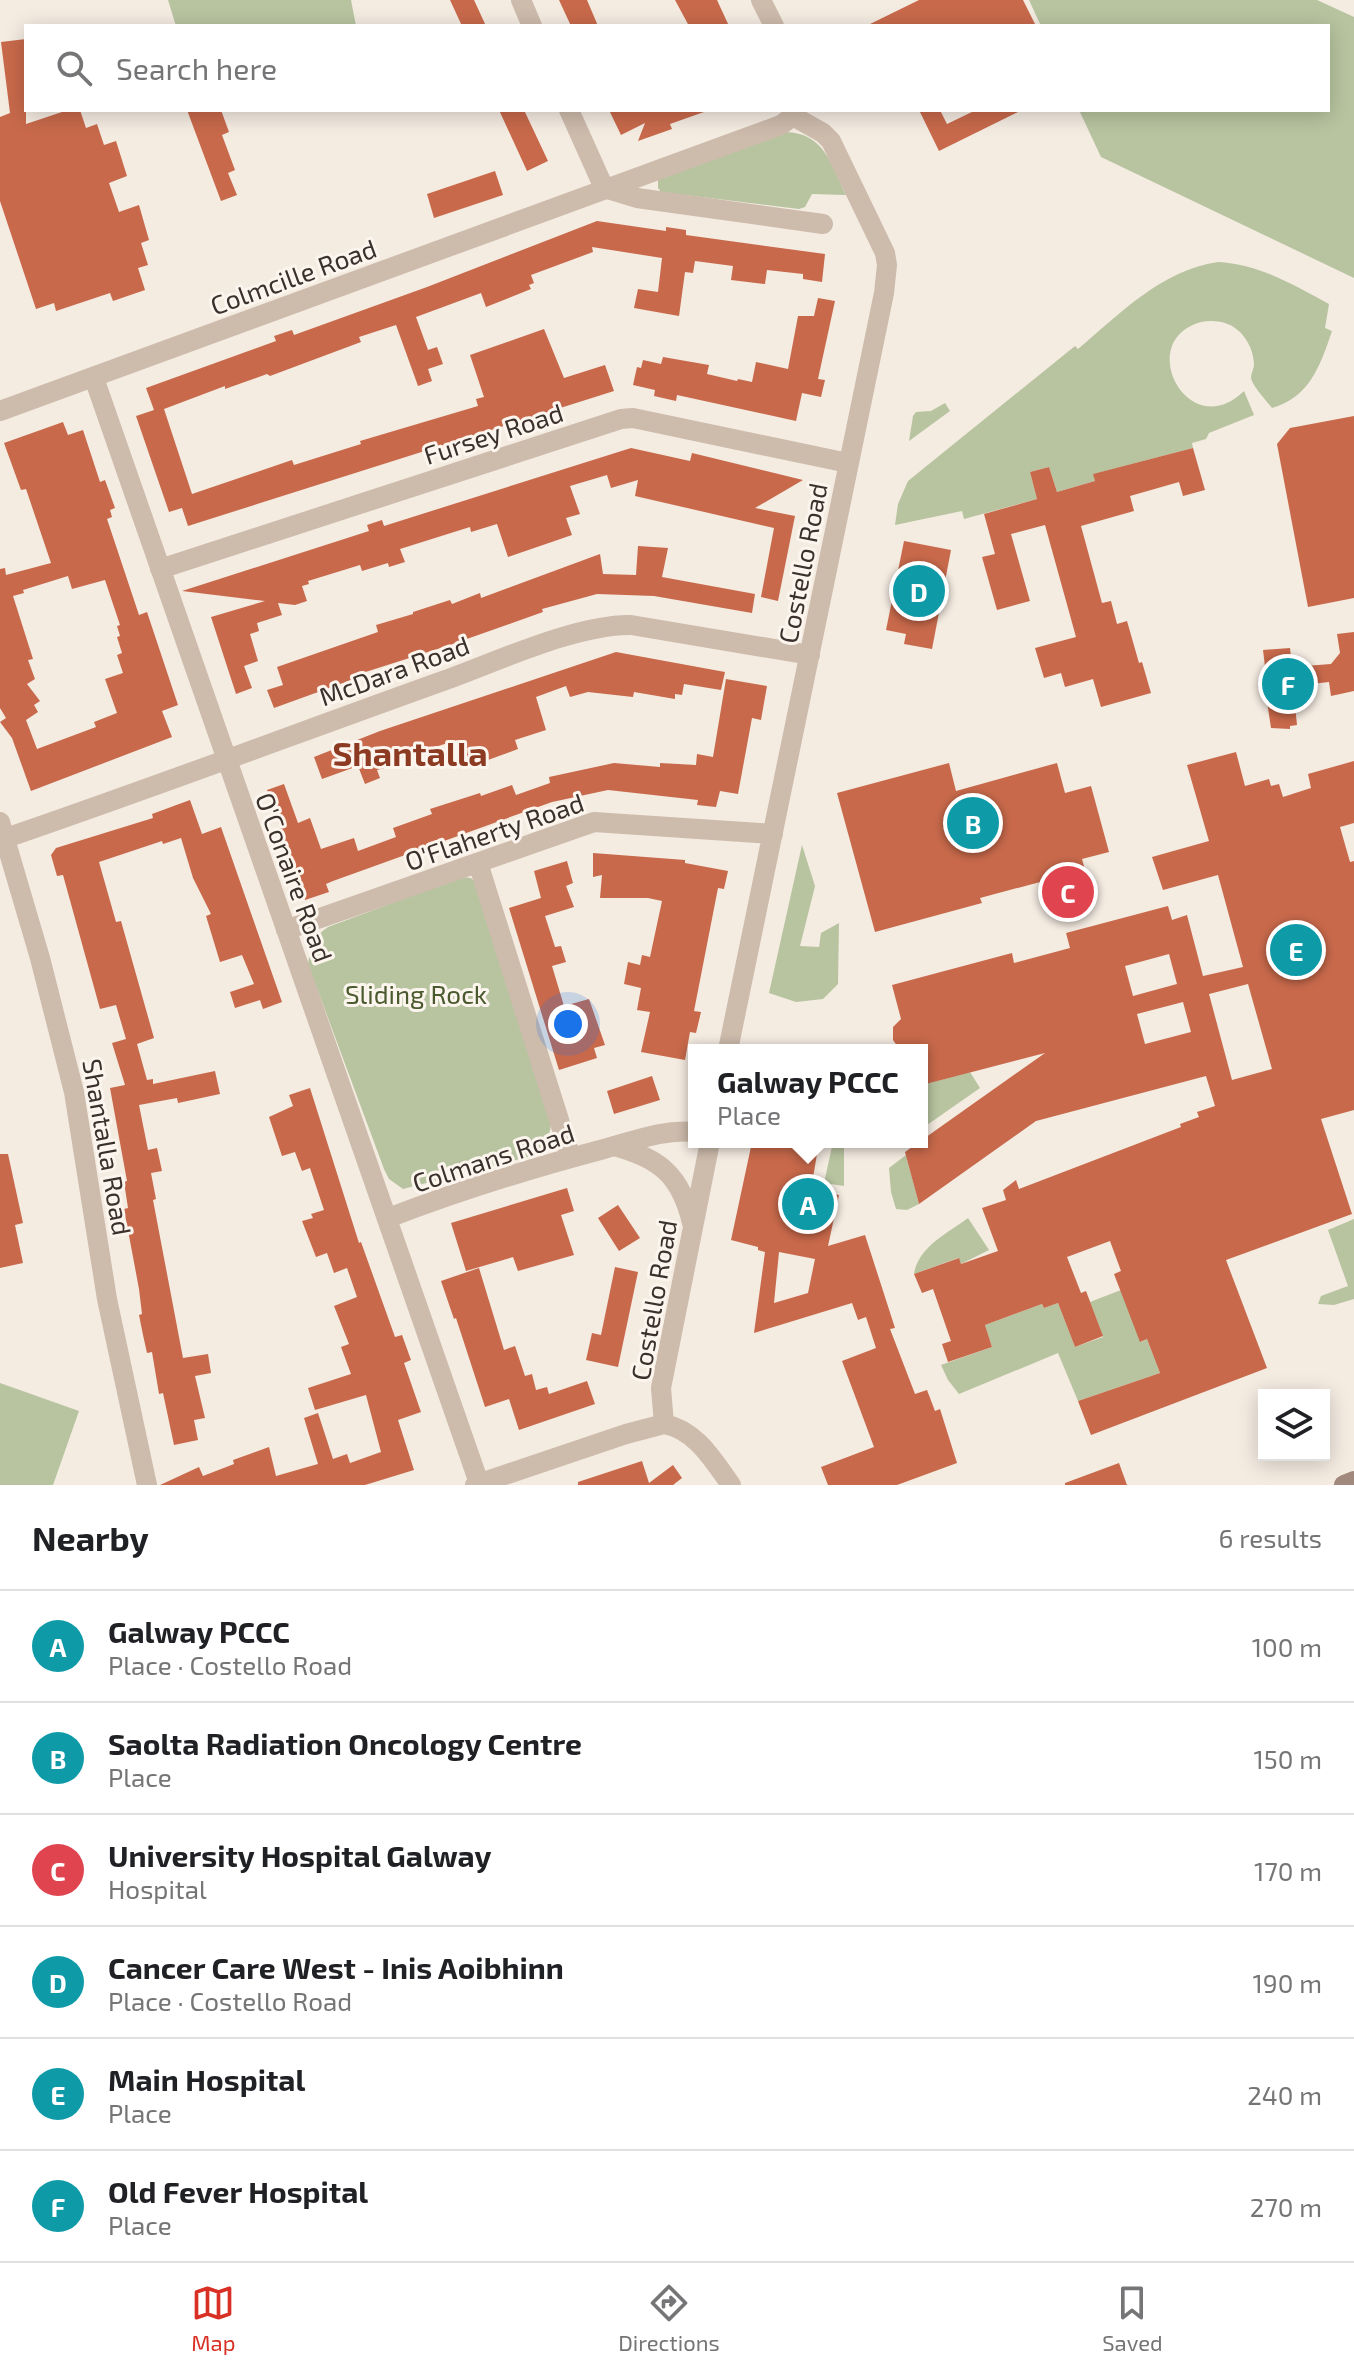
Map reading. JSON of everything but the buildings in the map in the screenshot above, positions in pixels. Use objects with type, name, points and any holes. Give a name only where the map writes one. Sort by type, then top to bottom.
[{"type":"main road","points":[[1344,1485],[1354,1481]]},
{"type":"street","points":[[521,0],[531,24]]},
{"type":"street","points":[[761,0],[773,24]]},
{"type":"street","points":[[570,112],[604,188],[637,198],[823,224]]},
{"type":"street","name":"Colmcille Road","points":[[0,411],[781,125],[794,113]]},
{"type":"street","name":"Costello Road","points":[[729,1044],[884,293],[887,265],[881,242],[831,141],[794,113]]},
{"type":"street","name":"O'Conaire Road","points":[[94,378],[388,1218],[477,1484]]},
{"type":"street","name":"Fursey Road","points":[[160,569],[621,419],[633,418],[848,463]]},
{"type":"street","name":"McDara Road","points":[[3,830],[225,758],[557,640],[605,626],[631,625],[810,655]]},
{"type":"street","name":"O'Flaherty Road","points":[[286,930],[594,822],[773,834]]},
{"type":"street","name":"Shantalla Road","points":[[3,830],[74,1092],[107,1299],[147,1485]]},
{"type":"street","points":[[478,863],[571,1158]]},
{"type":"street","name":"Colmans Road","points":[[388,1218],[571,1158],[677,1130],[688,1131]]},
{"type":"street","name":"Colmans Road","points":[[614,1146],[658,1163],[677,1181],[693,1226]]},
{"type":"street","name":"Costello Road","points":[[664,1424],[661,1388],[709,1148]]},
{"type":"street","points":[[477,1484],[664,1424],[686,1431],[731,1485]]},
{"type":"green space","points":[[168,0],[351,0],[356,24],[175,24]]},
{"type":"green space","points":[[1029,0],[1317,0],[1354,17],[1354,278],[1101,157],[1080,112],[1330,112],[1330,24],[1040,24]]},
{"type":"green space","points":[[785,132],[809,138],[818,144],[831,162],[846,195],[812,194],[805,207],[799,209],[661,192],[658,188],[658,178]]},
{"type":"green space","points":[[1218,262],[1262,271],[1329,304],[1325,328],[1332,331],[1328,344],[1312,378],[1296,396],[1272,408],[1252,382],[1253,357],[1241,333],[1222,322],[1201,322],[1181,333],[1171,348],[1170,366],[1176,384],[1188,398],[1205,406],[1224,404],[1244,391],[1254,415],[1209,433],[1206,439],[1192,443],[1193,448],[1094,474],[1095,481],[1057,492],[1049,467],[1030,472],[1037,499],[964,519],[962,511],[895,525],[898,504],[908,481],[1075,346],[1078,349],[1142,295],[1178,274]]},
{"type":"green space","points":[[945,403],[950,411],[909,441],[916,412],[931,411]]},
{"type":"green space","points":[[802,845],[815,886],[800,946],[819,947],[821,933],[839,923],[838,984],[823,999],[796,1002],[769,993]]},
{"type":"green space","name":"Sliding Rock","points":[[462,877],[471,878],[476,883],[551,1124],[545,1145],[535,1155],[403,1189],[389,1179],[384,1169],[308,964],[309,958],[316,939],[328,927]]},
{"type":"green space","points":[[970,1072],[980,1088],[928,1124],[928,1083]]},
{"type":"green space","points":[[832,1148],[844,1148],[844,1186],[824,1183]]},
{"type":"green space","points":[[906,1155],[919,1204],[907,1210],[896,1209],[889,1168]]},
{"type":"green space","points":[[968,1218],[989,1250],[961,1264],[958,1258],[914,1274],[928,1248]]},
{"type":"green space","points":[[1354,1219],[1354,1299],[1334,1305],[1318,1304],[1321,1296],[1348,1286],[1328,1230]]},
{"type":"green space","points":[[1121,1290],[1141,1342],[1147,1339],[1160,1373],[1078,1401],[1058,1353],[959,1394],[948,1380],[941,1365],[992,1347],[985,1325],[1042,1304],[1044,1308],[1058,1303],[1075,1347],[1103,1337],[1090,1302]]},
{"type":"green space","points":[[0,1383],[79,1411],[53,1485],[0,1485]]},
{"type":"place","name":"Cancer Care West - Inis Aoibhinn","points":[[919,591]]},
{"type":"place","name":"Old Fever Hospital","points":[[1288,684]]},
{"type":"place","name":"Saolta Radiation Oncology Centre","points":[[973,823]]},
{"type":"place","name":"University Hospital Galway","points":[[1068,892]]},
{"type":"place","name":"Main Hospital","points":[[1296,950]]},
{"type":"place","name":"Galway PCCC","points":[[808,1204]]},
{"type":"district","name":"Shantalla","points":[[410,752]]}]
